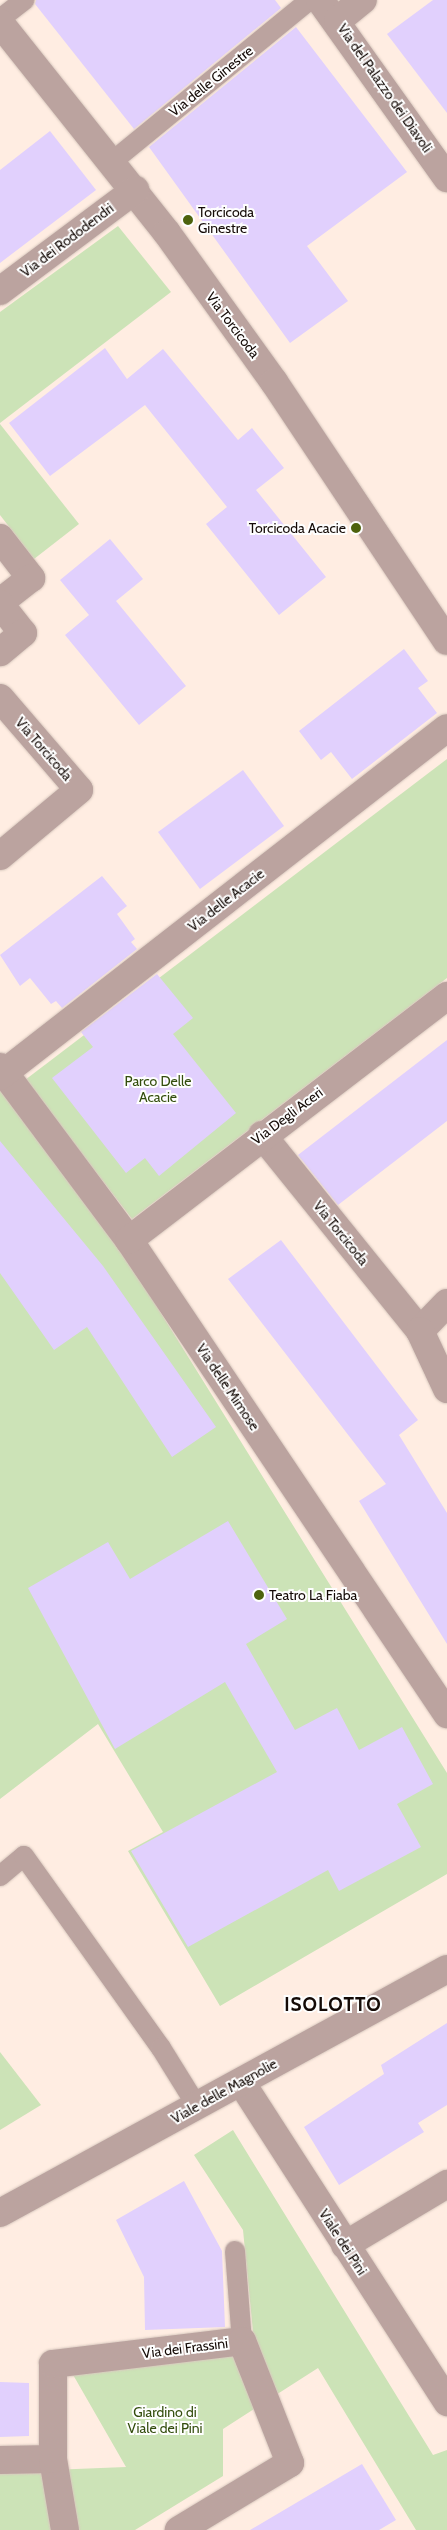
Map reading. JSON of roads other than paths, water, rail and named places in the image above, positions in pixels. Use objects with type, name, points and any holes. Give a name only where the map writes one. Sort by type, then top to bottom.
[{"type":"street","name":"Via del Palazzo dei Diavoli","points":[[320,0],[338,20],[447,178]]},
{"type":"street","points":[[338,20],[364,0]]},
{"type":"street","name":"Via Torcicoda","points":[[4,33],[112,161],[265,368],[447,641]]},
{"type":"street","name":"Via dei Rododendri","points":[[0,291],[134,190]]},
{"type":"street","points":[[0,538],[31,578],[0,603],[23,634],[0,652]]},
{"type":"street","name":"Via Torcicoda","points":[[0,698],[79,790],[0,856]]},
{"type":"street","name":"Via delle Acacie","points":[[1,1072],[447,728]]},
{"type":"street","name":"Via Degli Aceri","points":[[129,1240],[262,1135],[447,996]]},
{"type":"street","name":"Via delle Mimose","points":[[1,1072],[129,1240],[446,1710]]},
{"type":"street","name":"Via Torcicoda","points":[[262,1135],[420,1331],[447,1389]]},
{"type":"street","points":[[420,1331],[447,1303]]},
{"type":"street","name":"Viale delle Magnolie","points":[[0,2213],[447,1969]]},
{"type":"street","name":"Viale dei Pini","points":[[241,2082],[447,2402]]},
{"type":"street","points":[[345,2245],[447,2184]]},
{"type":"street","name":"Via dei Frassini","points":[[65,2530],[53,2459],[53,2364],[242,2342],[290,2463],[180,2530]]},
{"type":"street","points":[[0,2460],[53,2459]]},
{"type":"lane","points":[[4,33],[24,0]]},
{"type":"lane","name":"Via delle Ginestre","points":[[112,161],[310,0]]},
{"type":"lane","points":[[0,1876],[24,1856],[161,2048],[197,2106]]},
{"type":"lane","points":[[235,2252],[242,2342]]},
{"type":"place","name":"Torcicoda Ginestre","points":[[188,220]]},
{"type":"place","name":"Torcicoda Acacie","points":[[356,528]]},
{"type":"place","name":"Teatro La Fiaba","points":[[259,1595]]},
{"type":"district","name":"ISOLOTTO","points":[[333,2005]]},
{"type":"park label","name":"Parco Delle Acacie","points":[[158,1090]]},
{"type":"park label","name":"Giardino di Viale dei Pini","points":[[165,2420]]}]
